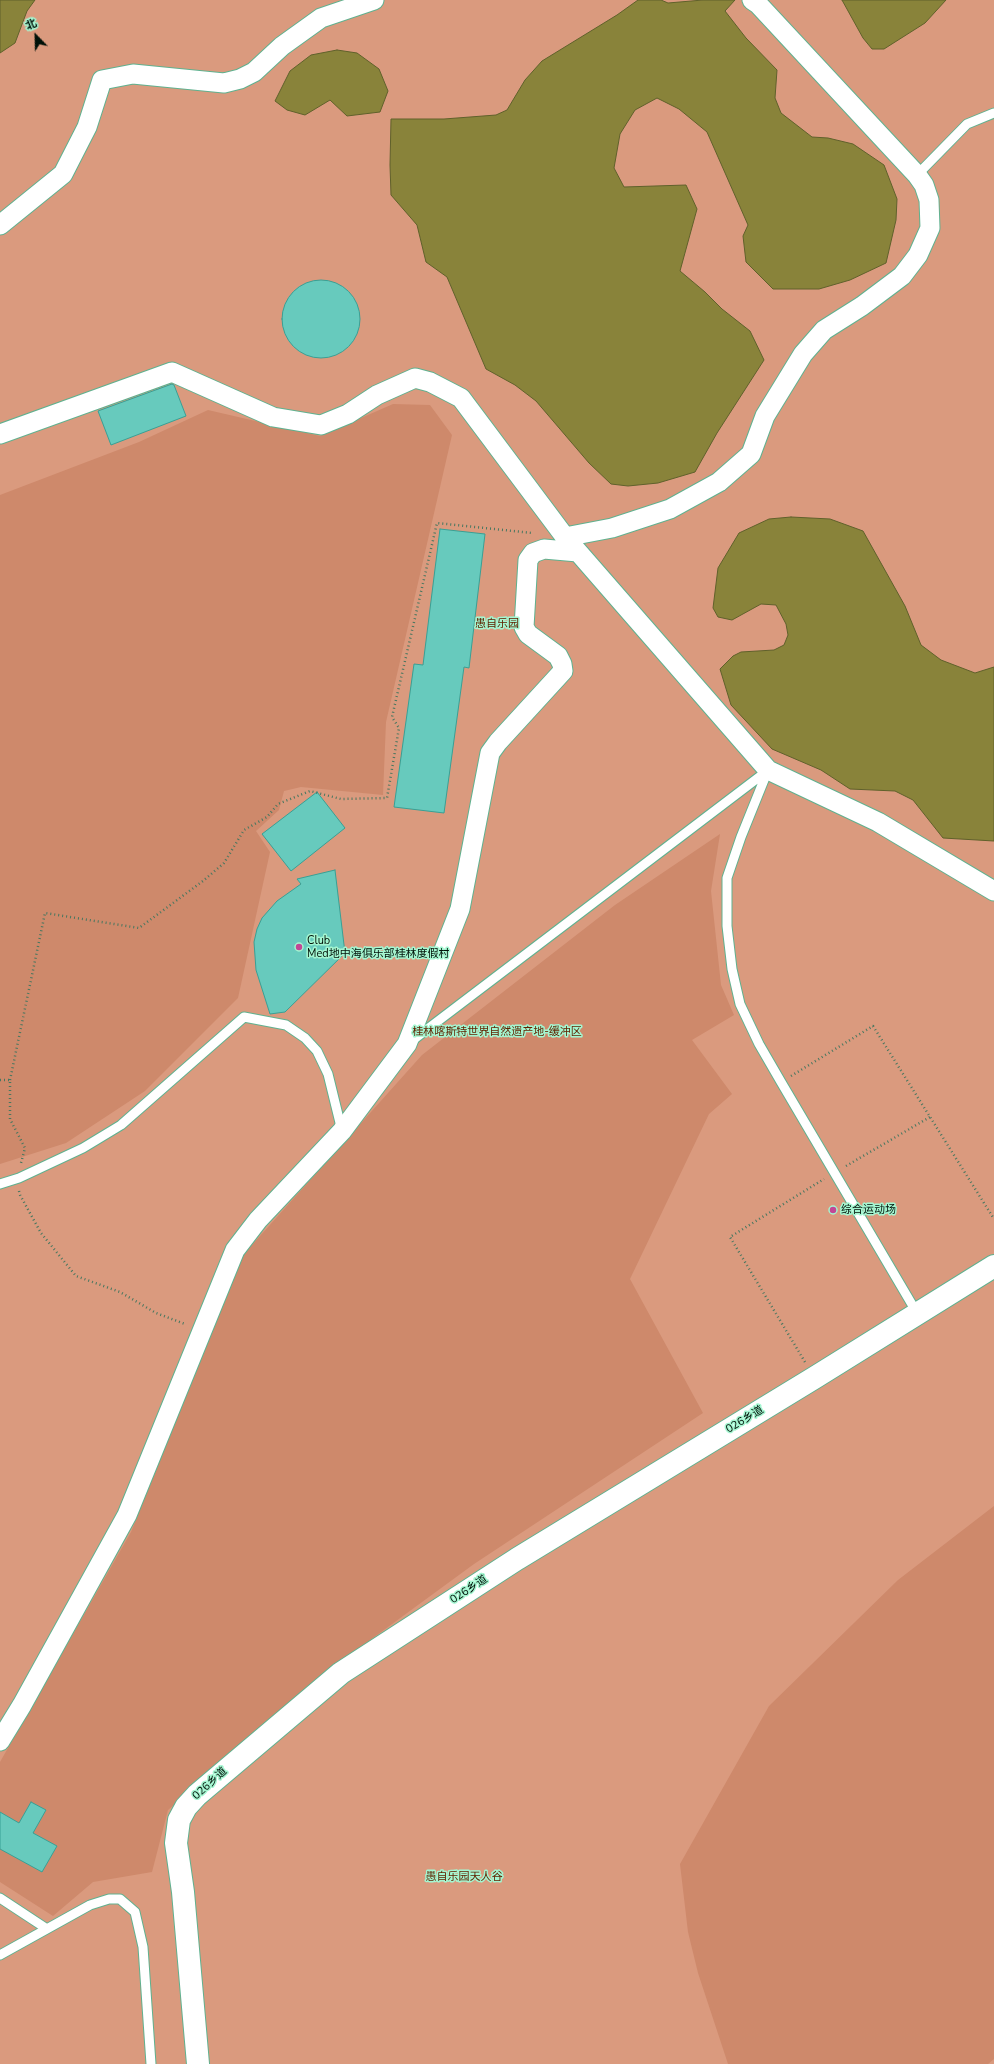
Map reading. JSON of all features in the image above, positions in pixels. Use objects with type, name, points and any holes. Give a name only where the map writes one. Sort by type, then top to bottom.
[{"type":"street","points":[[0,225],[63,174],[87,127],[102,80],[133,74],[224,83],[240,79],[254,72],[282,46],[321,18],[374,0]]},
{"type":"street","points":[[565,537],[612,528],[670,509],[719,482],[751,454],[765,416],[803,354],[824,330],[862,306],[902,276],[918,255],[930,228],[929,200],[924,186],[917,175],[758,4],[752,0]]},
{"type":"street","points":[[0,434],[172,372],[273,417],[321,425],[348,414],[377,395],[415,378],[430,382],[461,398],[565,537],[768,770],[878,822],[994,891]]},
{"type":"street","points":[[0,1741],[22,1706],[127,1515],[203,1331],[234,1250],[258,1220],[342,1132],[407,1044],[460,908],[490,753],[494,746],[563,671],[562,664],[558,656],[528,634],[525,630],[523,623],[528,560],[536,551],[544,549],[578,552]]},
{"type":"street","name":"026乡道","points":[[198,2064],[183,1892],[176,1843],[179,1820],[186,1807],[197,1795],[341,1673],[517,1559],[814,1378],[994,1266]]},
{"type":"lane","points":[[917,175],[967,124],[994,113]]},
{"type":"lane","points":[[407,1044],[768,770]]},
{"type":"lane","points":[[768,770],[741,837],[727,878],[727,926],[732,969],[740,1004],[759,1044],[917,1313]]},
{"type":"lane","points":[[0,1184],[19,1178],[83,1148],[121,1125],[244,1017],[286,1025],[306,1038],[317,1051],[328,1074],[342,1132]]},
{"type":"lane","points":[[0,1898],[47,1929]]},
{"type":"lane","points":[[0,1955],[90,1905],[109,1899],[120,1899],[135,1912],[143,1946],[151,2064]]},
{"type":"path","points":[[203,1331],[156,1313],[120,1292],[76,1276],[38,1227],[20,1195],[19,1170],[25,1148],[10,1119],[10,1080],[45,913],[140,928],[203,881],[224,863],[244,830],[267,817],[278,804],[310,791],[341,799],[387,798],[399,728],[392,717],[437,523],[535,534]]},
{"type":"path","points":[[781,1082],[873,1026],[994,1219]]},
{"type":"path","points":[[0,1080],[10,1080]]},
{"type":"path","points":[[814,1378],[730,1237],[834,1172],[930,1116]]},
{"type":"green space","name":"愚自乐园","points":[[0,0],[994,0],[994,2064],[0,2064]]},
{"type":"green space","points":[[393,404],[430,405],[452,435],[386,722],[383,795],[301,787],[284,791],[279,810],[256,831],[270,852],[238,998],[145,1091],[66,1143],[0,1164],[0,495],[139,442],[208,410],[320,436]]},
{"type":"green space","name":"桂林喀斯特世界自然遗产地-缓冲区","points":[[720,834],[711,891],[721,985],[734,1015],[692,1040],[732,1094],[709,1114],[630,1279],[703,1413],[474,1564],[321,1676],[168,1810],[152,1872],[93,1882],[53,1916],[0,1882],[0,1762],[131,1532],[243,1255],[422,1055],[615,905]]},
{"type":"green space","points":[[994,1506],[994,2059],[988,2064],[728,2064],[698,1973],[688,1932],[680,1864],[769,1706],[898,1580]]},
{"type":"shaded area","points":[[0,0],[35,0],[27,11],[15,43],[0,53]]},
{"type":"shaded area","points":[[638,0],[661,0],[668,3],[703,0],[735,0],[725,11],[746,38],[777,70],[775,98],[781,113],[812,137],[828,138],[853,144],[884,165],[897,199],[896,220],[886,263],[850,280],[819,289],[773,289],[746,262],[743,236],[748,225],[707,132],[679,109],[657,98],[635,110],[620,134],[614,168],[624,187],[686,185],[697,209],[680,271],[705,292],[722,309],[750,331],[764,360],[717,433],[695,472],[658,483],[628,486],[611,484],[589,463],[536,401],[515,385],[486,369],[447,277],[426,262],[417,225],[391,195],[390,165],[391,119],[444,119],[496,115],[507,110],[525,80],[542,61],[617,15]]},
{"type":"shaded area","points":[[842,0],[946,0],[925,23],[884,49],[872,49],[863,38]]},
{"type":"shaded area","points":[[337,50],[357,53],[379,69],[388,91],[380,112],[347,116],[330,100],[305,115],[287,110],[275,101],[290,71],[311,55]]},
{"type":"shaded area","points":[[791,517],[830,519],[863,531],[905,606],[921,645],[941,660],[975,673],[994,667],[994,841],[943,838],[913,800],[895,791],[850,789],[821,770],[772,749],[731,705],[720,669],[733,656],[741,652],[774,650],[784,645],[788,635],[786,624],[776,605],[761,604],[732,620],[718,617],[713,608],[718,568],[739,533],[769,519]]},
{"type":"building","points":[[321,280],[336,283],[348,292],[357,304],[360,319],[357,334],[348,346],[336,355],[321,358],[306,355],[294,346],[285,334],[282,319],[285,304],[294,292],[306,283]]},
{"type":"building","points":[[172,384],[174,385],[186,416],[111,445],[98,411]]},
{"type":"building","points":[[440,529],[485,534],[469,668],[464,667],[444,813],[394,807],[414,664],[423,665]]},
{"type":"building","points":[[317,792],[345,828],[291,871],[262,834]]},
{"type":"building","name":"Club Med地中海俱乐部桂林度假村","points":[[335,870],[345,953],[285,1012],[270,1014],[256,970],[254,942],[257,929],[262,918],[277,901],[301,884],[297,879]]},
{"type":"building","points":[[31,1802],[46,1810],[33,1833],[57,1846],[42,1872],[0,1849],[0,1812],[19,1823]]},
{"type":"place","name":"Club Med地中海俱乐部桂林度假村","points":[[299,947]]},
{"type":"place","name":"综合运动场","points":[[833,1210]]},
{"type":"park label","name":"愚自乐园天人谷","points":[[464,1877]]}]
